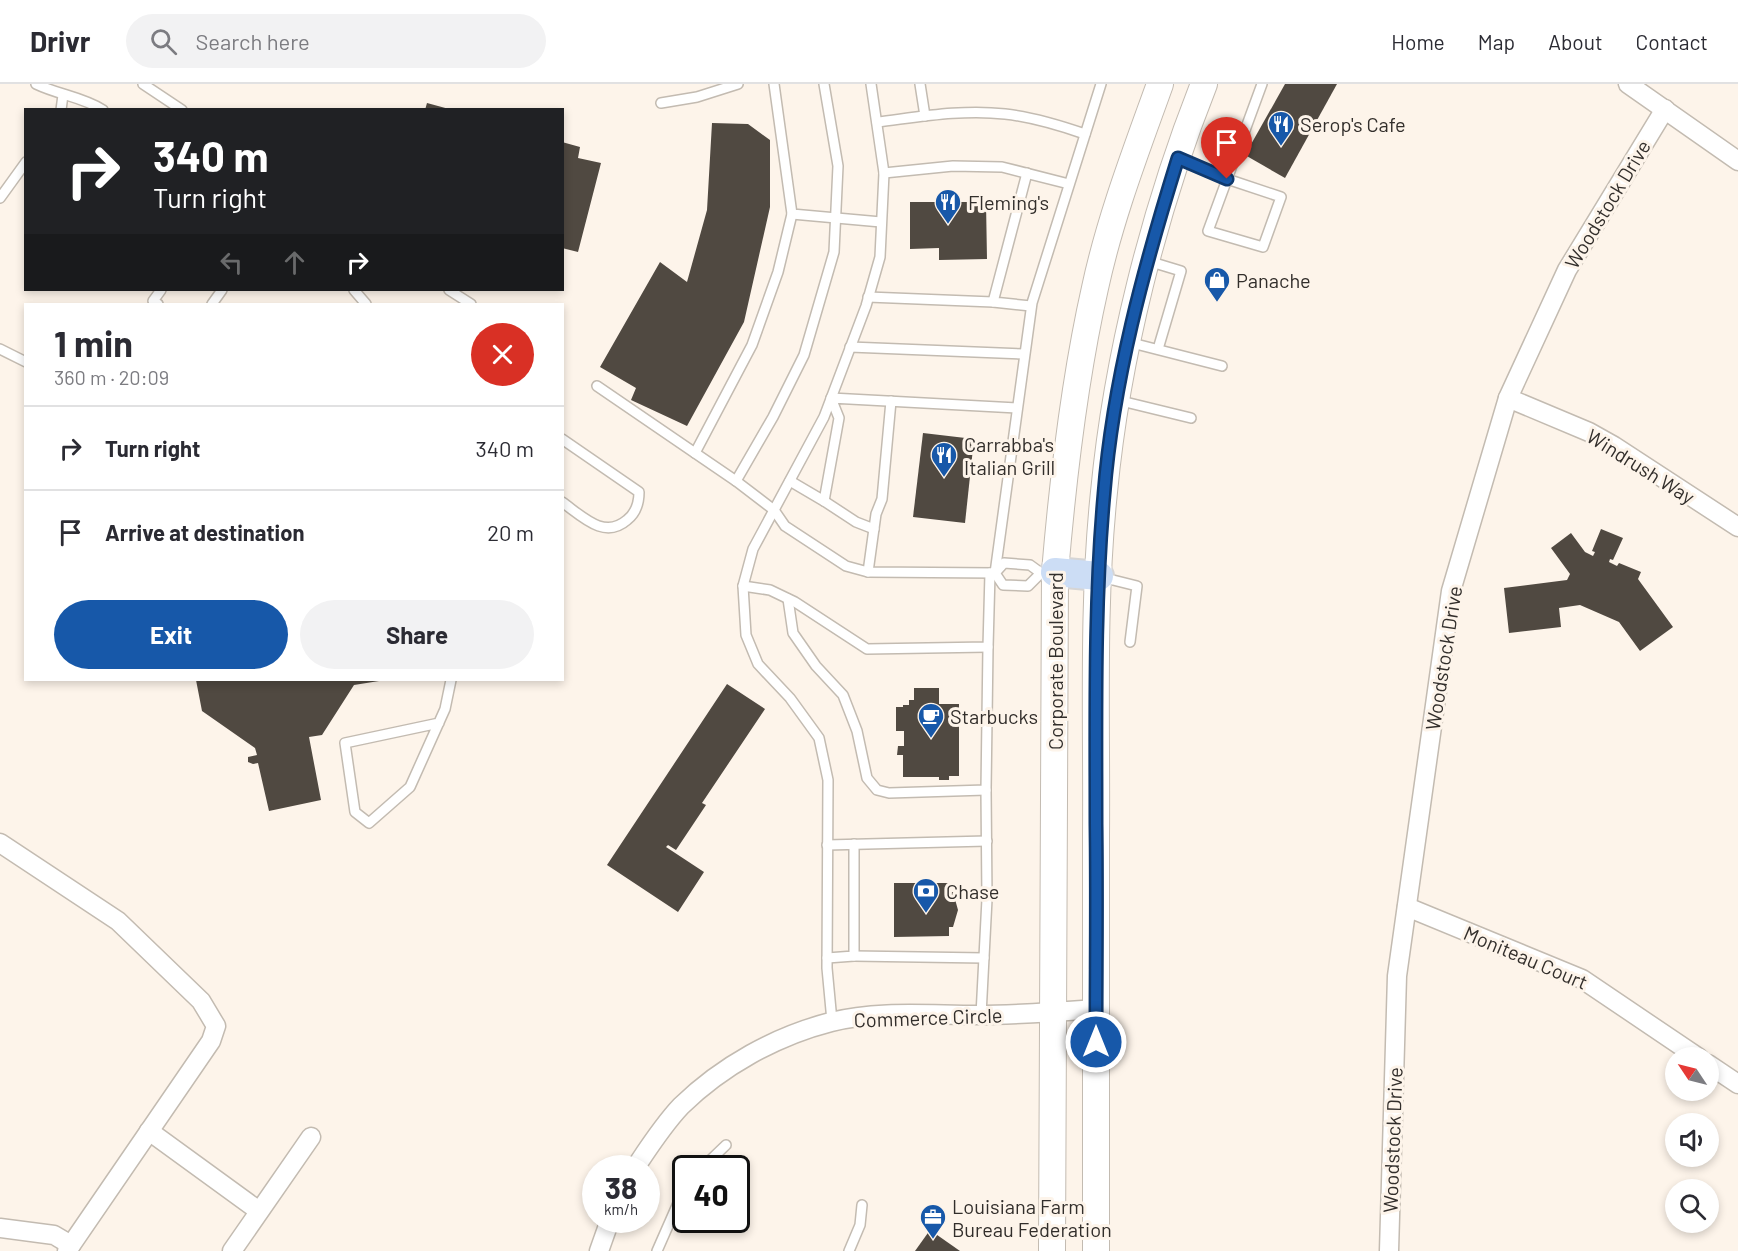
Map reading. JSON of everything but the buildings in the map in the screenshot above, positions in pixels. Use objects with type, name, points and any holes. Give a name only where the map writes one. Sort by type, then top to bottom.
[{"type":"main road","points":[[1048,572],[1099,576]]},
{"type":"street","name":"Corporate Boulevard","points":[[1052,1251],[1053,1012],[1048,572],[1078,376],[1095,287],[1125,182],[1160,84]]},
{"type":"street","name":"Corporate Boulevard","points":[[1096,1251],[1096,674],[1104,493],[1128,342],[1148,261],[1178,158],[1204,84]]},
{"type":"street","points":[[1628,84],[1738,161]]},
{"type":"street","name":"Woodstock Drive","points":[[1389,1251],[1397,976],[1451,591],[1508,398],[1567,270],[1665,110]]},
{"type":"street","name":"Windrush Way","points":[[1508,398],[1614,446],[1738,527]]},
{"type":"street","points":[[0,1228],[54,1235],[69,1248],[211,1041],[216,1026],[201,1001],[118,921],[2,848]]},
{"type":"street","name":"Moniteau Court","points":[[1407,907],[1582,979],[1683,1047]]},
{"type":"street","name":"Commerce Circle","points":[[644,1155],[681,1106],[716,1077],[758,1049],[832,1021],[895,1014],[981,1015],[1096,1009]]},
{"type":"street","points":[[1719,1071],[1738,1084]]},
{"type":"street","points":[[149,1131],[259,1211]]},
{"type":"street","points":[[232,1251],[311,1137]]},
{"type":"street","points":[[599,1251],[605,1233]]},
{"type":"lane","points":[[36,84],[63,95],[92,102],[100,108]]},
{"type":"lane","points":[[143,84],[179,108]]},
{"type":"lane","points":[[661,103],[697,98],[738,84]]},
{"type":"lane","points":[[695,453],[752,345],[778,272],[792,214],[774,84]]},
{"type":"lane","points":[[736,481],[773,417],[804,355],[834,252],[838,166],[824,84]]},
{"type":"lane","points":[[832,1021],[827,958],[828,780],[819,738],[790,698],[758,664],[746,634],[743,586],[753,549],[824,417],[868,297],[880,256],[884,173],[871,84]]},
{"type":"lane","points":[[920,84],[925,116]]},
{"type":"lane","points":[[981,1015],[987,899],[988,647],[992,573],[1031,306],[1101,84]]},
{"type":"lane","points":[[1178,158],[1227,179],[1281,197],[1263,247],[1208,231],[1227,179],[1262,84]]},
{"type":"lane","points":[[61,108],[63,95]]},
{"type":"lane","points":[[877,122],[949,113],[1004,113],[1042,120],[1085,134]]},
{"type":"lane","points":[[0,198],[24,165]]},
{"type":"lane","points":[[884,173],[953,166],[1002,167],[1069,184]]},
{"type":"lane","points":[[993,302],[1027,173]]},
{"type":"lane","points":[[792,214],[881,222]]},
{"type":"lane","points":[[1148,261],[1181,271],[1158,349]]},
{"type":"lane","points":[[156,303],[153,301],[160,291]]},
{"type":"lane","points":[[451,291],[469,303]]},
{"type":"lane","points":[[868,297],[993,302],[1031,306]]},
{"type":"lane","points":[[1128,342],[1222,366]]},
{"type":"lane","points":[[850,347],[1024,354]]},
{"type":"lane","points":[[0,349],[24,361]]},
{"type":"lane","points":[[597,386],[736,481],[774,510],[784,526],[846,566],[868,572],[992,573],[1004,563],[1030,565],[1048,572]]},
{"type":"lane","points":[[831,398],[1017,408]]},
{"type":"lane","points":[[824,501],[839,418],[831,398]]},
{"type":"lane","points":[[1117,400],[1191,418]]},
{"type":"lane","points":[[868,572],[876,514],[882,499],[891,401]]},
{"type":"lane","points":[[564,440],[639,492],[639,505],[630,518],[618,528],[599,528],[564,503]]},
{"type":"lane","points":[[790,481],[856,522],[874,529]]},
{"type":"lane","points":[[992,573],[1003,585],[1028,586],[1048,572]]},
{"type":"lane","points":[[1099,576],[1137,586],[1130,642]]},
{"type":"lane","points":[[743,586],[770,590],[788,599],[867,649],[988,647]]},
{"type":"lane","points":[[788,599],[793,633],[816,666],[843,695],[857,731],[867,778],[877,790],[889,793],[987,790]]},
{"type":"lane","points":[[439,723],[345,743],[355,812],[369,823],[410,787],[439,723],[445,709],[451,681]]},
{"type":"lane","points":[[827,845],[987,841]]},
{"type":"lane","points":[[854,844],[854,956]]},
{"type":"lane","points":[[827,958],[854,956],[984,958]]},
{"type":"lane","points":[[715,1155],[726,1144]]},
{"type":"lane","points":[[849,1251],[860,1226],[862,1205]]},
{"type":"lane","points":[[657,1251],[672,1217]]},
{"type":"place","name":"Serop's Cafe","points":[[1281,147]]},
{"type":"place","name":"Fleming's","points":[[948,225]]},
{"type":"place","name":"Panache","points":[[1217,303]]},
{"type":"place","name":"Carrabba's Italian Grill","points":[[944,478]]},
{"type":"place","name":"Starbucks","points":[[931,739]]},
{"type":"place","name":"Chase","points":[[926,914]]},
{"type":"place","name":"Louisiana Farm Bureau Federation","points":[[933,1240]]},
{"type":"route","points":[[1096,1042],[1096,674],[1104,493],[1113,426],[1135,308],[1178,158],[1227,179]]}]
